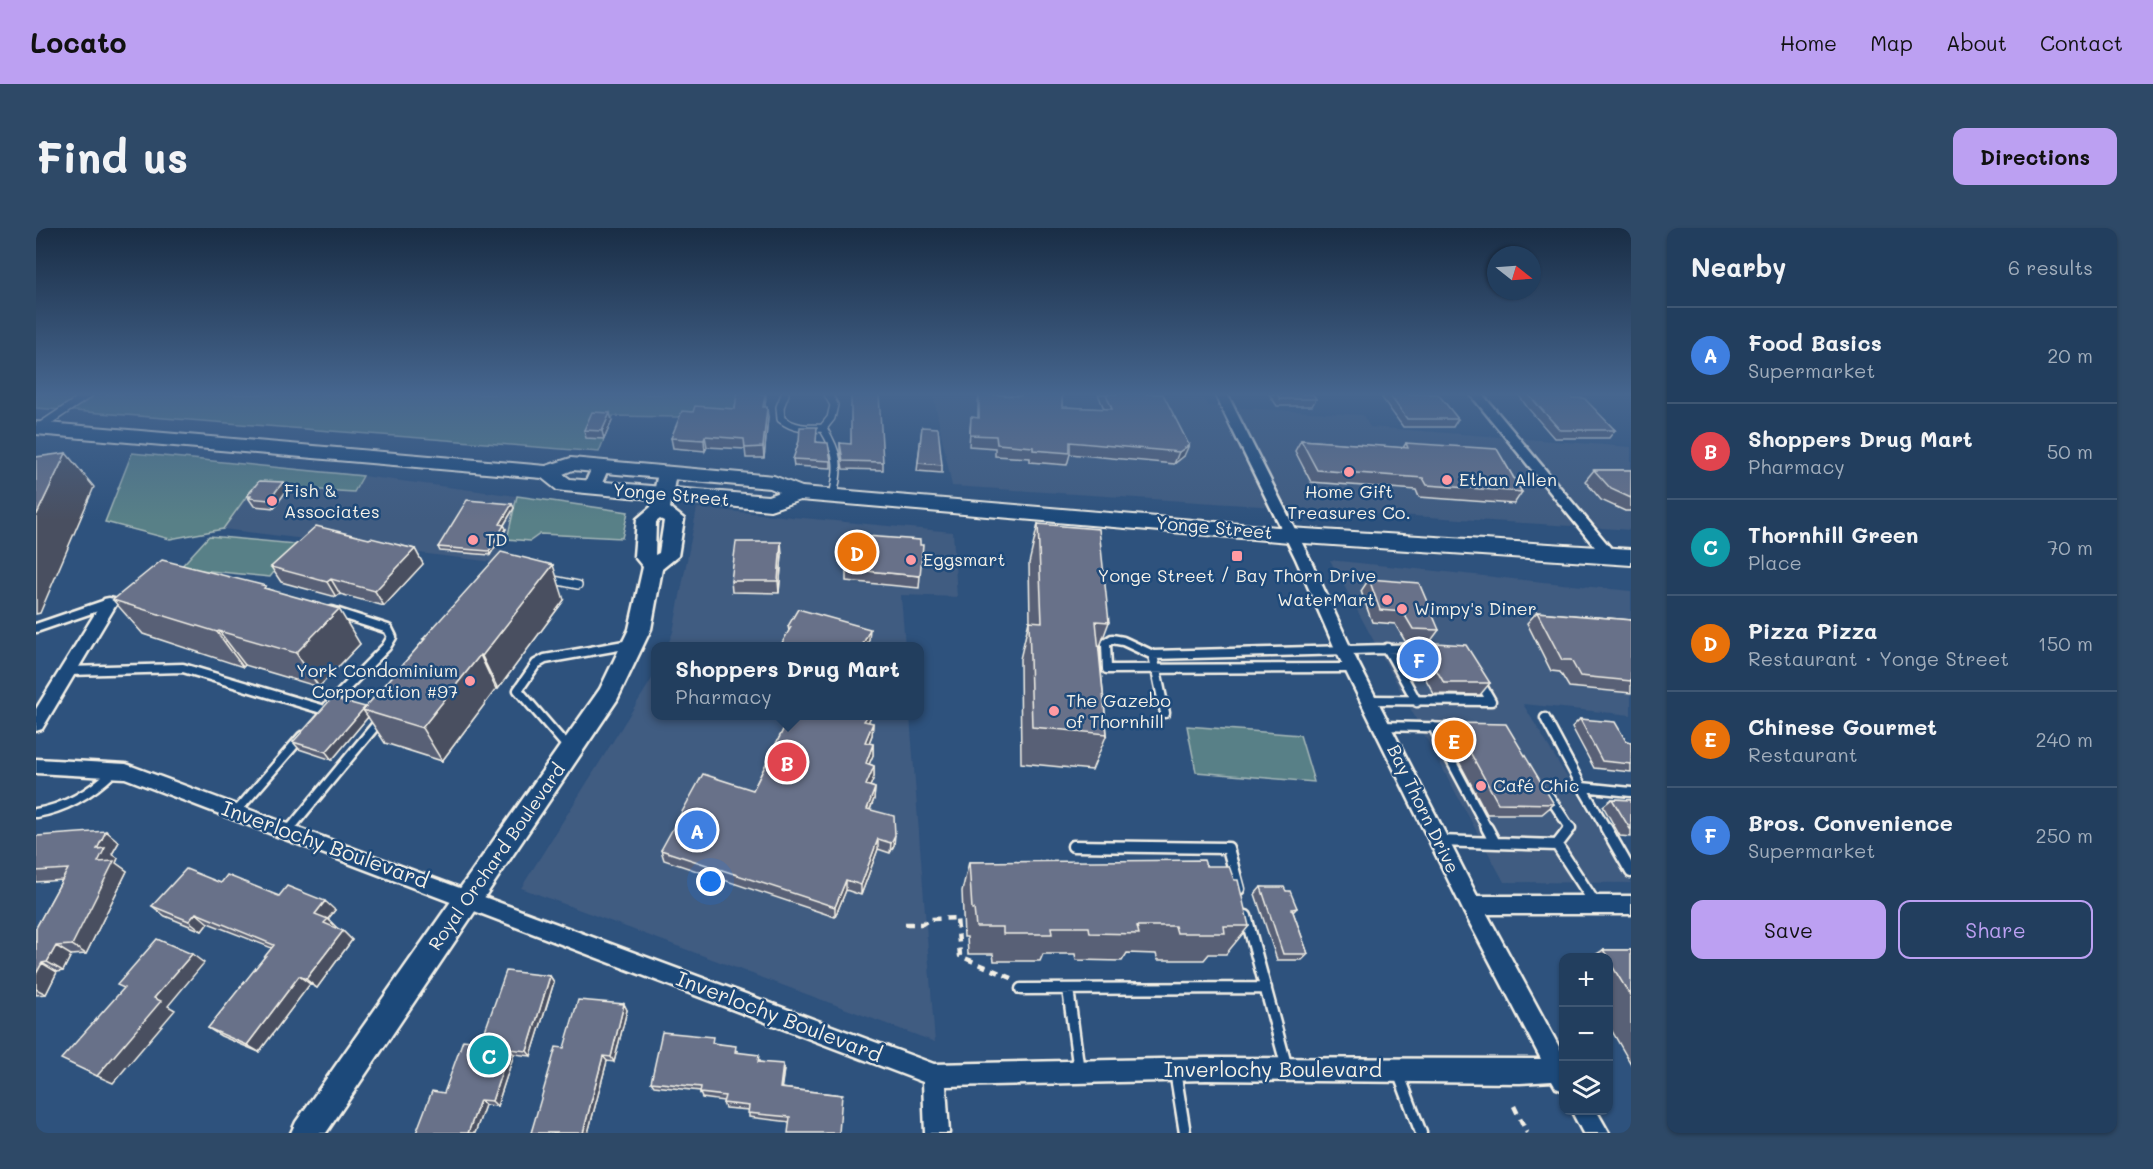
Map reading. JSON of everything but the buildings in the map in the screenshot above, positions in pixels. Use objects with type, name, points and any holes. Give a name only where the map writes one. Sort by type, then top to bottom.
[{"type":"main road","name":"Yonge Street","points":[[133,436],[548,472],[571,464],[600,466],[774,482],[798,493],[1290,534],[1620,556]]},
{"type":"main road","name":"Yonge Street","points":[[548,472],[564,485],[592,488],[661,502],[770,503],[798,493]]},
{"type":"street","name":"Bay Thorn Drive","points":[[1242,436],[1304,559],[1344,651],[1471,905],[1559,1073]]},
{"type":"street","points":[[1514,436],[1620,556]]},
{"type":"street","points":[[592,488],[600,466]]},
{"type":"street","points":[[661,502],[667,473]]},
{"type":"street","name":"Royal Orchard Boulevard","points":[[307,1133],[609,694],[643,619],[653,566],[668,556],[674,519],[661,502]]},
{"type":"street","points":[[36,724],[109,603]]},
{"type":"street","name":"Inverlochy Boulevard","points":[[36,766],[126,771],[934,1075],[1288,1069],[1397,1069],[1559,1075]]},
{"type":"street","points":[[1471,905],[1631,905]]},
{"type":"street","points":[[934,1075],[937,1133]]},
{"type":"street","points":[[1585,1115],[1597,1133]]},
{"type":"lane","points":[[828,436],[837,450],[837,476],[833,496]]},
{"type":"lane","points":[[544,578],[578,585]]},
{"type":"lane","points":[[36,628],[109,603]]},
{"type":"lane","points":[[318,718],[386,647],[392,637],[388,629],[320,607]]},
{"type":"lane","points":[[1353,668],[1107,669],[1106,643],[1112,639],[1123,641],[1153,655],[1387,648],[1439,649]]},
{"type":"lane","points":[[570,750],[518,690],[536,664],[545,659],[633,644]]},
{"type":"lane","points":[[1387,648],[1417,702]]},
{"type":"lane","points":[[1153,655],[1166,712]]},
{"type":"lane","points":[[68,671],[183,668],[325,710]]},
{"type":"lane","points":[[1369,700],[1491,701],[1473,671]]},
{"type":"lane","points":[[287,832],[385,714]]},
{"type":"lane","points":[[1545,718],[1631,872]]},
{"type":"lane","points":[[1382,726],[1474,728]]},
{"type":"lane","points":[[236,812],[310,727]]},
{"type":"lane","points":[[1433,728],[1496,843]]},
{"type":"lane","points":[[36,813],[58,810],[105,780],[114,771]]},
{"type":"lane","points":[[1582,787],[1631,792]]},
{"type":"lane","points":[[1544,788],[1570,828],[1557,845]]},
{"type":"lane","points":[[1440,841],[1557,845]]},
{"type":"lane","points":[[1557,845],[1596,905]]},
{"type":"lane","points":[[1073,846],[1228,848],[1288,1069]]},
{"type":"lane","points":[[1021,989],[1266,988]]},
{"type":"lane","points":[[1068,989],[1079,1072]]},
{"type":"lane","points":[[1397,1069],[1421,1133]]},
{"type":"lane","points":[[1174,1070],[1185,1133]]},
{"type":"path","points":[[905,924],[922,924],[930,919],[957,918],[960,956],[1014,979],[1016,989],[1021,989]]},
{"type":"path","points":[[1514,1106],[1527,1133]]},
{"type":"shaded area","points":[[942,436],[1490,436],[1631,447],[1631,530],[952,486]]},
{"type":"shaded area","points":[[363,476],[517,496],[507,539],[493,562],[223,529],[254,486],[354,492]]},
{"type":"shaded area","points":[[697,508],[953,532],[957,597],[901,595],[905,642],[669,642],[673,632]]},
{"type":"shaded area","points":[[1330,560],[1631,591],[1631,715],[1523,704],[1631,883],[1504,882]]},
{"type":"shaded area","points":[[651,680],[651,720],[910,720],[935,1042],[521,888]]},
{"type":"green space","points":[[397,436],[605,436],[599,452]]},
{"type":"green space","points":[[132,453],[363,476],[354,492],[254,486],[223,529],[170,539],[105,522]]},
{"type":"green space","points":[[517,496],[628,512],[622,538],[540,534],[530,541],[507,539]]},
{"type":"green space","points":[[209,536],[296,544],[270,577],[180,568]]},
{"type":"green space","points":[[1187,726],[1300,735],[1314,782],[1196,772]]},
{"type":"place","name":"Home Gift Treasures Co.","points":[[1349,472]]},
{"type":"place","name":"Ethan Allen","points":[[1447,480]]},
{"type":"place","name":"Fish & Associates","points":[[272,501]]},
{"type":"place","name":"TD","points":[[473,540]]},
{"type":"place","name":"Pizza Pizza","points":[[857,552]]},
{"type":"place","name":"Yonge Street / Bay Thorn Drive","points":[[1237,556]]},
{"type":"place","name":"Eggsmart","points":[[911,560]]},
{"type":"place","name":"WaterMart","points":[[1387,600]]},
{"type":"place","name":"Wimpy's Diner","points":[[1402,609]]},
{"type":"place","name":"Bros. Convenience","points":[[1419,659]]},
{"type":"place","name":"York Condominium Corporation #97","points":[[470,681]]},
{"type":"place","name":"The Gazebo of Thornhill","points":[[1054,711]]},
{"type":"place","name":"Chinese Gourmet","points":[[1454,740]]},
{"type":"place","name":"Shoppers Drug Mart","points":[[787,762]]},
{"type":"place","name":"Café Chic","points":[[1481,786]]},
{"type":"place","name":"Food Basics","points":[[697,830]]},
{"type":"place","name":"Thornhill Green","points":[[489,1055]]}]
